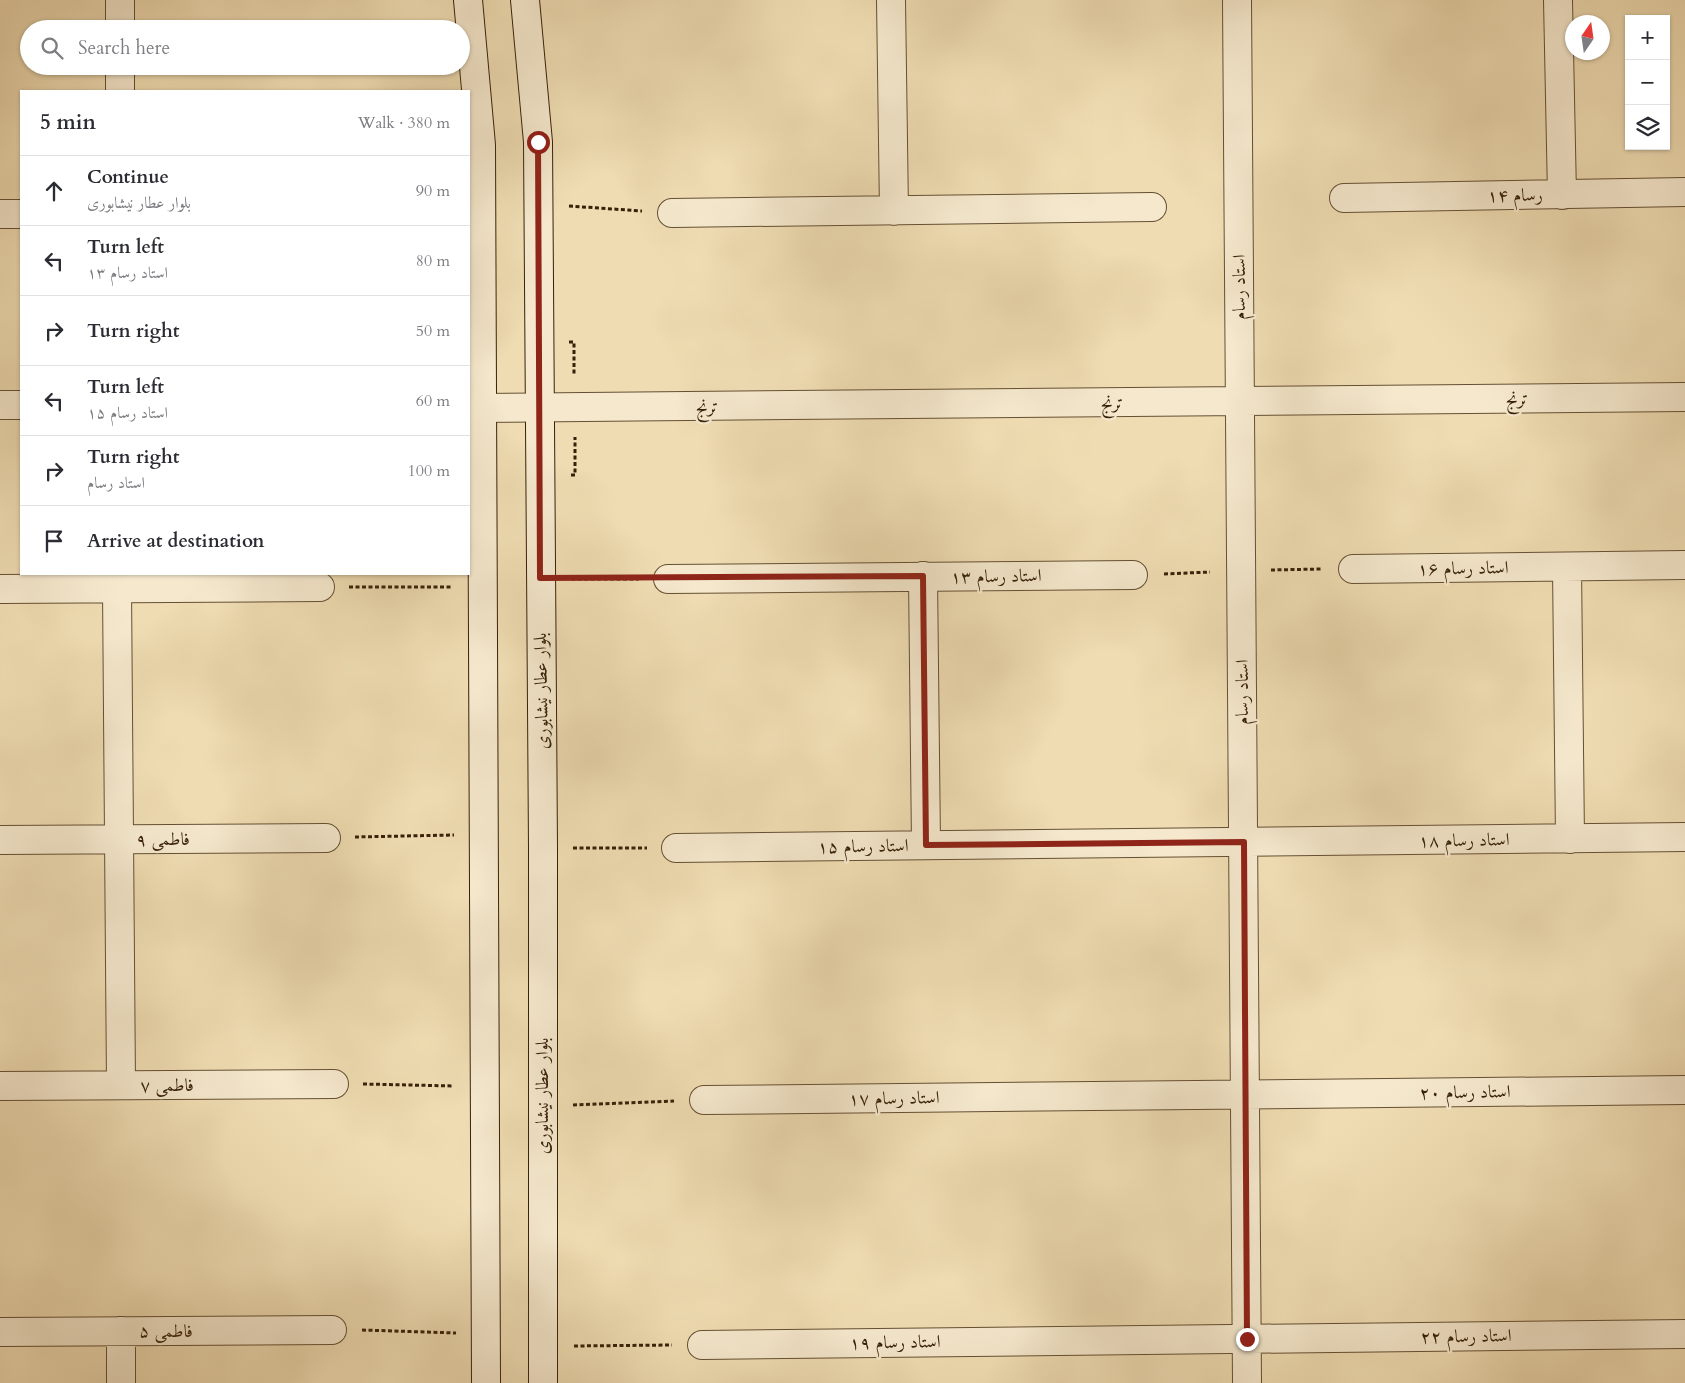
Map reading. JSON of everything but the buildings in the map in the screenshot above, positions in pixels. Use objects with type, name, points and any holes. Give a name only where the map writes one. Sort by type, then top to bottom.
[{"type":"street","points":[[120,0],[120,20]]},
{"type":"street","points":[[468,0],[470,20]]},
{"type":"street","name":"بلوار عطار نیشابوری","points":[[525,0],[538,142],[543,848],[543,1383]]},
{"type":"street","points":[[891,0],[894,211]]},
{"type":"street","name":"استاد رسام","points":[[1237,0],[1247,1383]]},
{"type":"street","points":[[1558,0],[1562,195]]},
{"type":"street","points":[[470,22],[481,145],[476,408],[483,586],[486,1383]]},
{"type":"street","points":[[120,75],[120,90]]},
{"type":"street","name":"رسام ۱۴","points":[[1344,198],[1685,192]]},
{"type":"street","points":[[672,213],[1152,207]]},
{"type":"street","points":[[0,214],[20,214]]},
{"type":"street","name":"ترنج","points":[[476,408],[1685,397]]},
{"type":"street","points":[[0,405],[20,405]]},
{"type":"street","name":"استاد رسام ۱۶","points":[[1353,569],[1685,565]]},
{"type":"street","points":[[1567,567],[1570,839]]},
{"type":"street","name":"استاد رسام ۱۳","points":[[668,579],[1133,574]]},
{"type":"street","points":[[923,576],[926,845]]},
{"type":"street","points":[[0,589],[320,587]]},
{"type":"street","points":[[116,588],[121,1085]]},
{"type":"street","name":"استاد رسام ۱۸","points":[[1244,842],[1685,837]]},
{"type":"street","name":"فاطمی ۹","points":[[0,840],[326,838]]},
{"type":"street","name":"استاد رسام ۱۵","points":[[676,848],[1244,842]]},
{"type":"street","name":"فاطمی ۷","points":[[0,1086],[334,1084]]},
{"type":"street","name":"استاد رسام ۲۰","points":[[1245,1094],[1685,1090]]},
{"type":"street","name":"استاد رسام ۱۷","points":[[704,1100],[1245,1094]]},
{"type":"street","name":"فاطمی ۵","points":[[0,1332],[332,1330]]},
{"type":"street","points":[[121,1331],[121,1383]]},
{"type":"street","name":"استاد رسام ۲۲","points":[[1247,1339],[1685,1334]]},
{"type":"street","name":"استاد رسام ۱۹","points":[[702,1344],[1247,1339]]},
{"type":"path","points":[[538,204],[672,213]]},
{"type":"path","points":[[1133,574],[1353,569]]},
{"type":"path","points":[[540,578],[668,579]]},
{"type":"path","points":[[320,587],[483,586]]},
{"type":"path","points":[[326,838],[484,834]]},
{"type":"path","points":[[543,848],[676,848]]},
{"type":"path","points":[[334,1084],[485,1087]]},
{"type":"path","points":[[542,1106],[704,1100]]},
{"type":"path","points":[[332,1330],[486,1334]]},
{"type":"path","points":[[543,1346],[702,1344]]},
{"type":"route","points":[[538,142],[540,578],[668,579],[923,576],[926,845],[1244,842],[1247,1339]]}]
